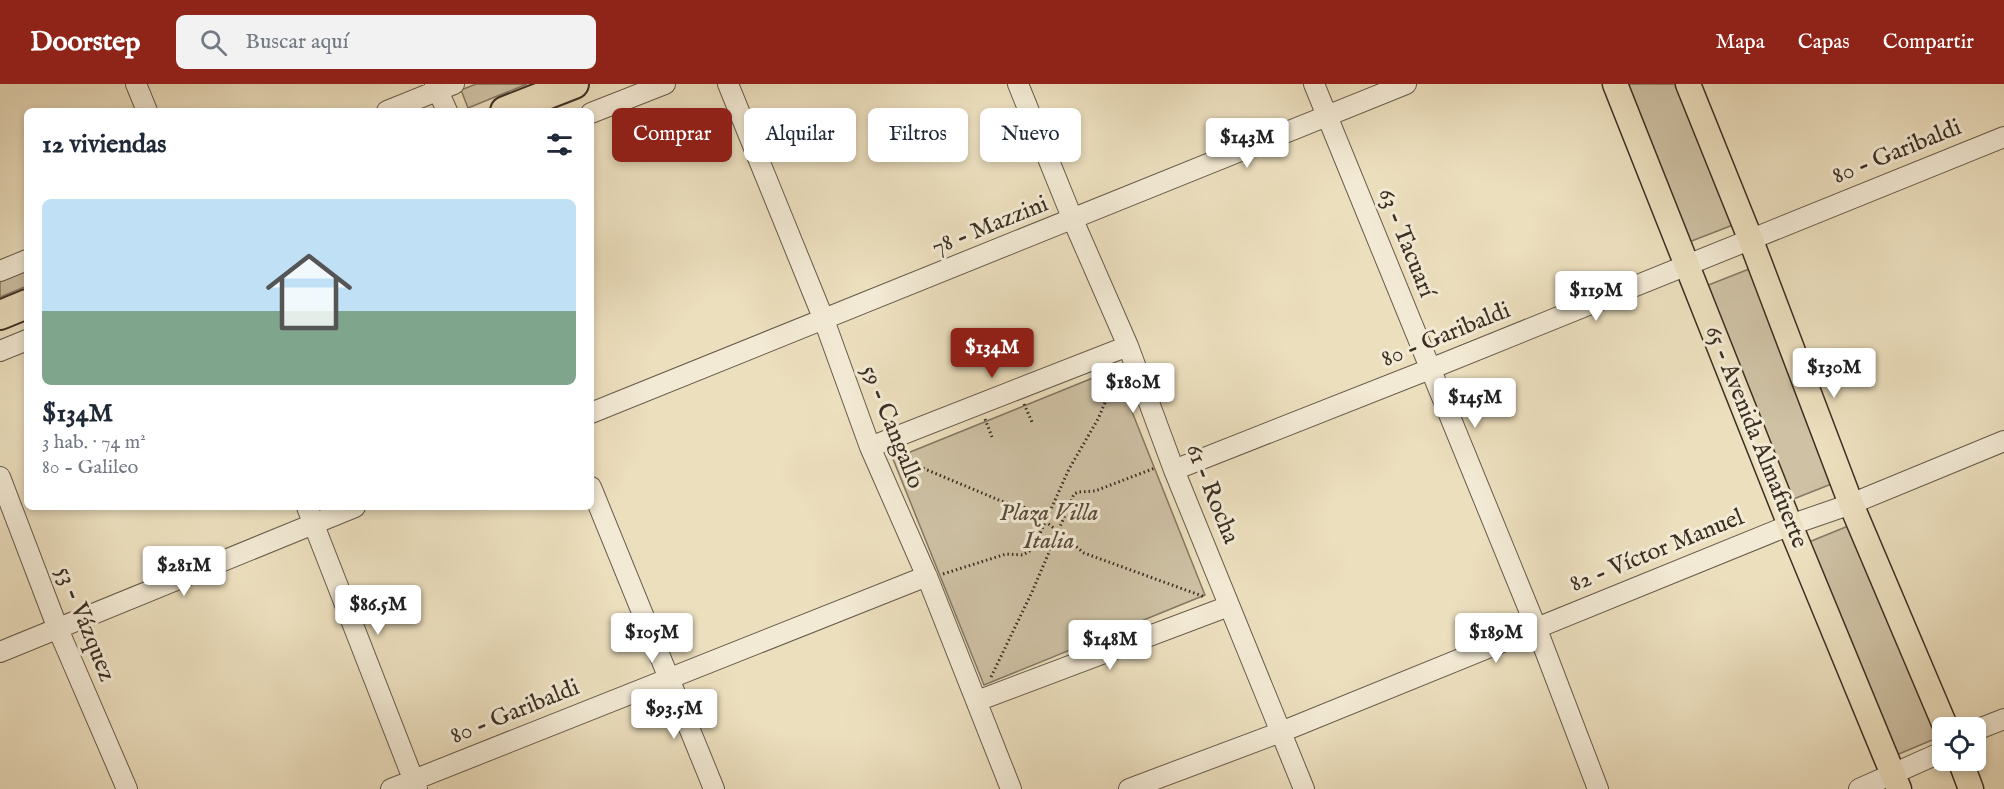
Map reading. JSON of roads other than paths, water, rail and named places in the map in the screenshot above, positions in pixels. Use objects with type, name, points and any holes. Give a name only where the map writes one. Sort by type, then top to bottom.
[{"type":"highway","points":[[513,108],[574,84]]},
{"type":"highway","points":[[0,315],[24,305]]},
{"type":"main road","name":"65 - Avenida Almafuerte","points":[[1615,84],[1790,525],[1897,782]]},
{"type":"main road","points":[[1688,84],[1750,238],[1851,504],[1941,717]]},
{"type":"main road","points":[[1964,771],[1971,789]]},
{"type":"street","points":[[136,84],[146,108]]},
{"type":"street","points":[[594,112],[664,84]]},
{"type":"street","name":"59 - Cangallo","points":[[728,84],[824,320],[870,447],[979,700],[1011,789]]},
{"type":"street","name":"61 - Rocha","points":[[1018,84],[1073,220],[1128,346],[1172,466],[1304,789]]},
{"type":"street","name":"63 - Tacuarí","points":[[1314,84],[1536,627],[1598,789]]},
{"type":"street","name":"78 - Mazzini","points":[[594,412],[1406,84]]},
{"type":"street","points":[[394,108],[442,86],[446,108]]},
{"type":"street","name":"80 - Garibaldi","points":[[1172,466],[1430,369],[2004,137]]},
{"type":"street","points":[[0,271],[24,261]]},
{"type":"street","points":[[0,351],[24,341]]},
{"type":"street","points":[[870,447],[1128,346]]},
{"type":"street","name":"82 - Víctor Manuel","points":[[1130,789],[1281,732],[1536,627],[1790,525],[1851,504],[2004,441]]},
{"type":"street","name":"53 - Vázquez","points":[[0,477],[58,629],[127,789]]},
{"type":"street","points":[[594,494],[714,789]]},
{"type":"street","points":[[0,652],[58,629],[310,515],[338,510]]},
{"type":"street","points":[[310,515],[416,784]]},
{"type":"street","name":"80 - Garibaldi","points":[[391,789],[416,784],[669,678],[927,578]]},
{"type":"street","points":[[979,700],[1229,606]]},
{"type":"street","points":[[1986,726],[2004,719]]},
{"type":"street","points":[[1859,789],[1897,782],[1932,759]]},
{"type":"park label","name":"Plaza Villa Italia","points":[[1049,527]]}]
